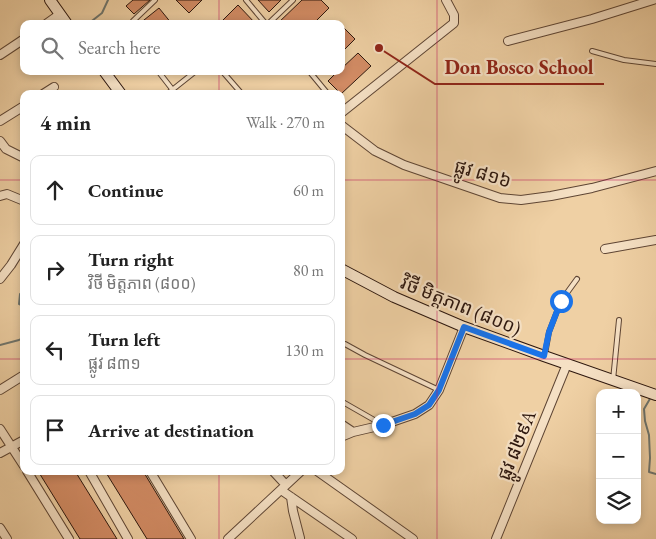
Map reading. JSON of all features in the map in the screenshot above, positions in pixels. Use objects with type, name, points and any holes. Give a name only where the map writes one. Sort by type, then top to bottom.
[{"type":"main road","points":[[50,0],[64,20]]},
{"type":"main road","points":[[107,75],[118,90]]},
{"type":"main road","name":"វិថី មិត្តភាព (៨០០)","points":[[345,271],[394,297],[464,327],[651,394]]},
{"type":"street","points":[[345,110],[454,23],[454,15],[446,0]]},
{"type":"street","points":[[508,41],[592,20],[653,0]]},
{"type":"street","points":[[52,20],[60,14]]},
{"type":"street","points":[[0,55],[20,42]]},
{"type":"street","points":[[49,90],[54,87]]},
{"type":"street","points":[[0,121],[20,108]]},
{"type":"street","name":"ផ្លូវ ៨១៦","points":[[345,128],[375,151],[404,165],[500,198],[521,200],[559,194],[592,188],[656,171]]},
{"type":"street","points":[[0,141],[3,150],[20,156]]},
{"type":"street","points":[[0,196],[7,194],[20,199]]},
{"type":"street","points":[[605,249],[656,240]]},
{"type":"street","points":[[0,279],[20,250]]},
{"type":"street","points":[[345,435],[415,414],[429,405],[439,390],[464,327]]},
{"type":"street","name":"ផ្លូវ ៨២៩A","points":[[496,539],[567,364]]},
{"type":"street","points":[[0,390],[20,378]]},
{"type":"street","points":[[345,427],[353,432]]},
{"type":"street","points":[[0,429],[20,460]]},
{"type":"street","points":[[0,453],[20,442]]},
{"type":"street","points":[[29,475],[69,539]]},
{"type":"street","points":[[91,475],[128,539]]},
{"type":"street","points":[[152,475],[191,539]]},
{"type":"street","points":[[276,475],[291,497],[352,539]]},
{"type":"street","points":[[228,539],[297,475]]},
{"type":"street","points":[[324,475],[413,539]]},
{"type":"street","points":[[291,497],[300,538]]},
{"type":"street","points":[[0,528],[7,539]]},
{"type":"lane","points":[[134,20],[155,0]]},
{"type":"lane","points":[[246,0],[264,20]]},
{"type":"lane","points":[[271,20],[293,0]]},
{"type":"lane","points":[[592,51],[624,60],[656,64]]},
{"type":"lane","points":[[161,75],[172,89],[191,75]]},
{"type":"lane","points":[[225,75],[239,90]]},
{"type":"lane","points":[[312,75],[325,90]]},
{"type":"lane","points":[[544,356],[549,332],[561,301],[577,279]]},
{"type":"lane","points":[[613,380],[619,320]]},
{"type":"lane","points":[[345,344],[439,390]]},
{"type":"lane","points":[[345,403],[383,425]]},
{"type":"building","points":[[133,0],[150,0],[134,14],[126,6]]},
{"type":"building","points":[[176,0],[202,0],[189,13]]},
{"type":"building","points":[[258,0],[281,0],[269,12]]},
{"type":"building","points":[[302,0],[321,0],[329,8],[317,20],[281,20]]},
{"type":"building","points":[[238,5],[252,20],[223,20]]},
{"type":"building","points":[[159,8],[169,20],[144,20]]},
{"type":"building","points":[[345,29],[355,39],[345,49]]},
{"type":"building","points":[[358,53],[371,66],[345,90],[337,90],[328,81],[334,75],[345,75],[345,65]]},
{"type":"building","points":[[40,475],[77,475],[117,539],[80,539]]},
{"type":"building","points":[[107,475],[145,475],[184,539],[147,539]]},
{"type":"waterway","points":[[93,20],[102,13],[108,0]]},
{"type":"waterway","points":[[20,294],[20,304]]},
{"type":"waterway","points":[[0,345],[20,339]]},
{"type":"waterway","points":[[651,397],[644,409],[649,435],[649,472],[656,474]]},
{"type":"place","name":"Don Bosco School","points":[[379,48]]},
{"type":"route","points":[[383,425],[415,414],[429,405],[439,390],[464,327],[544,356],[549,332],[561,301]]}]
